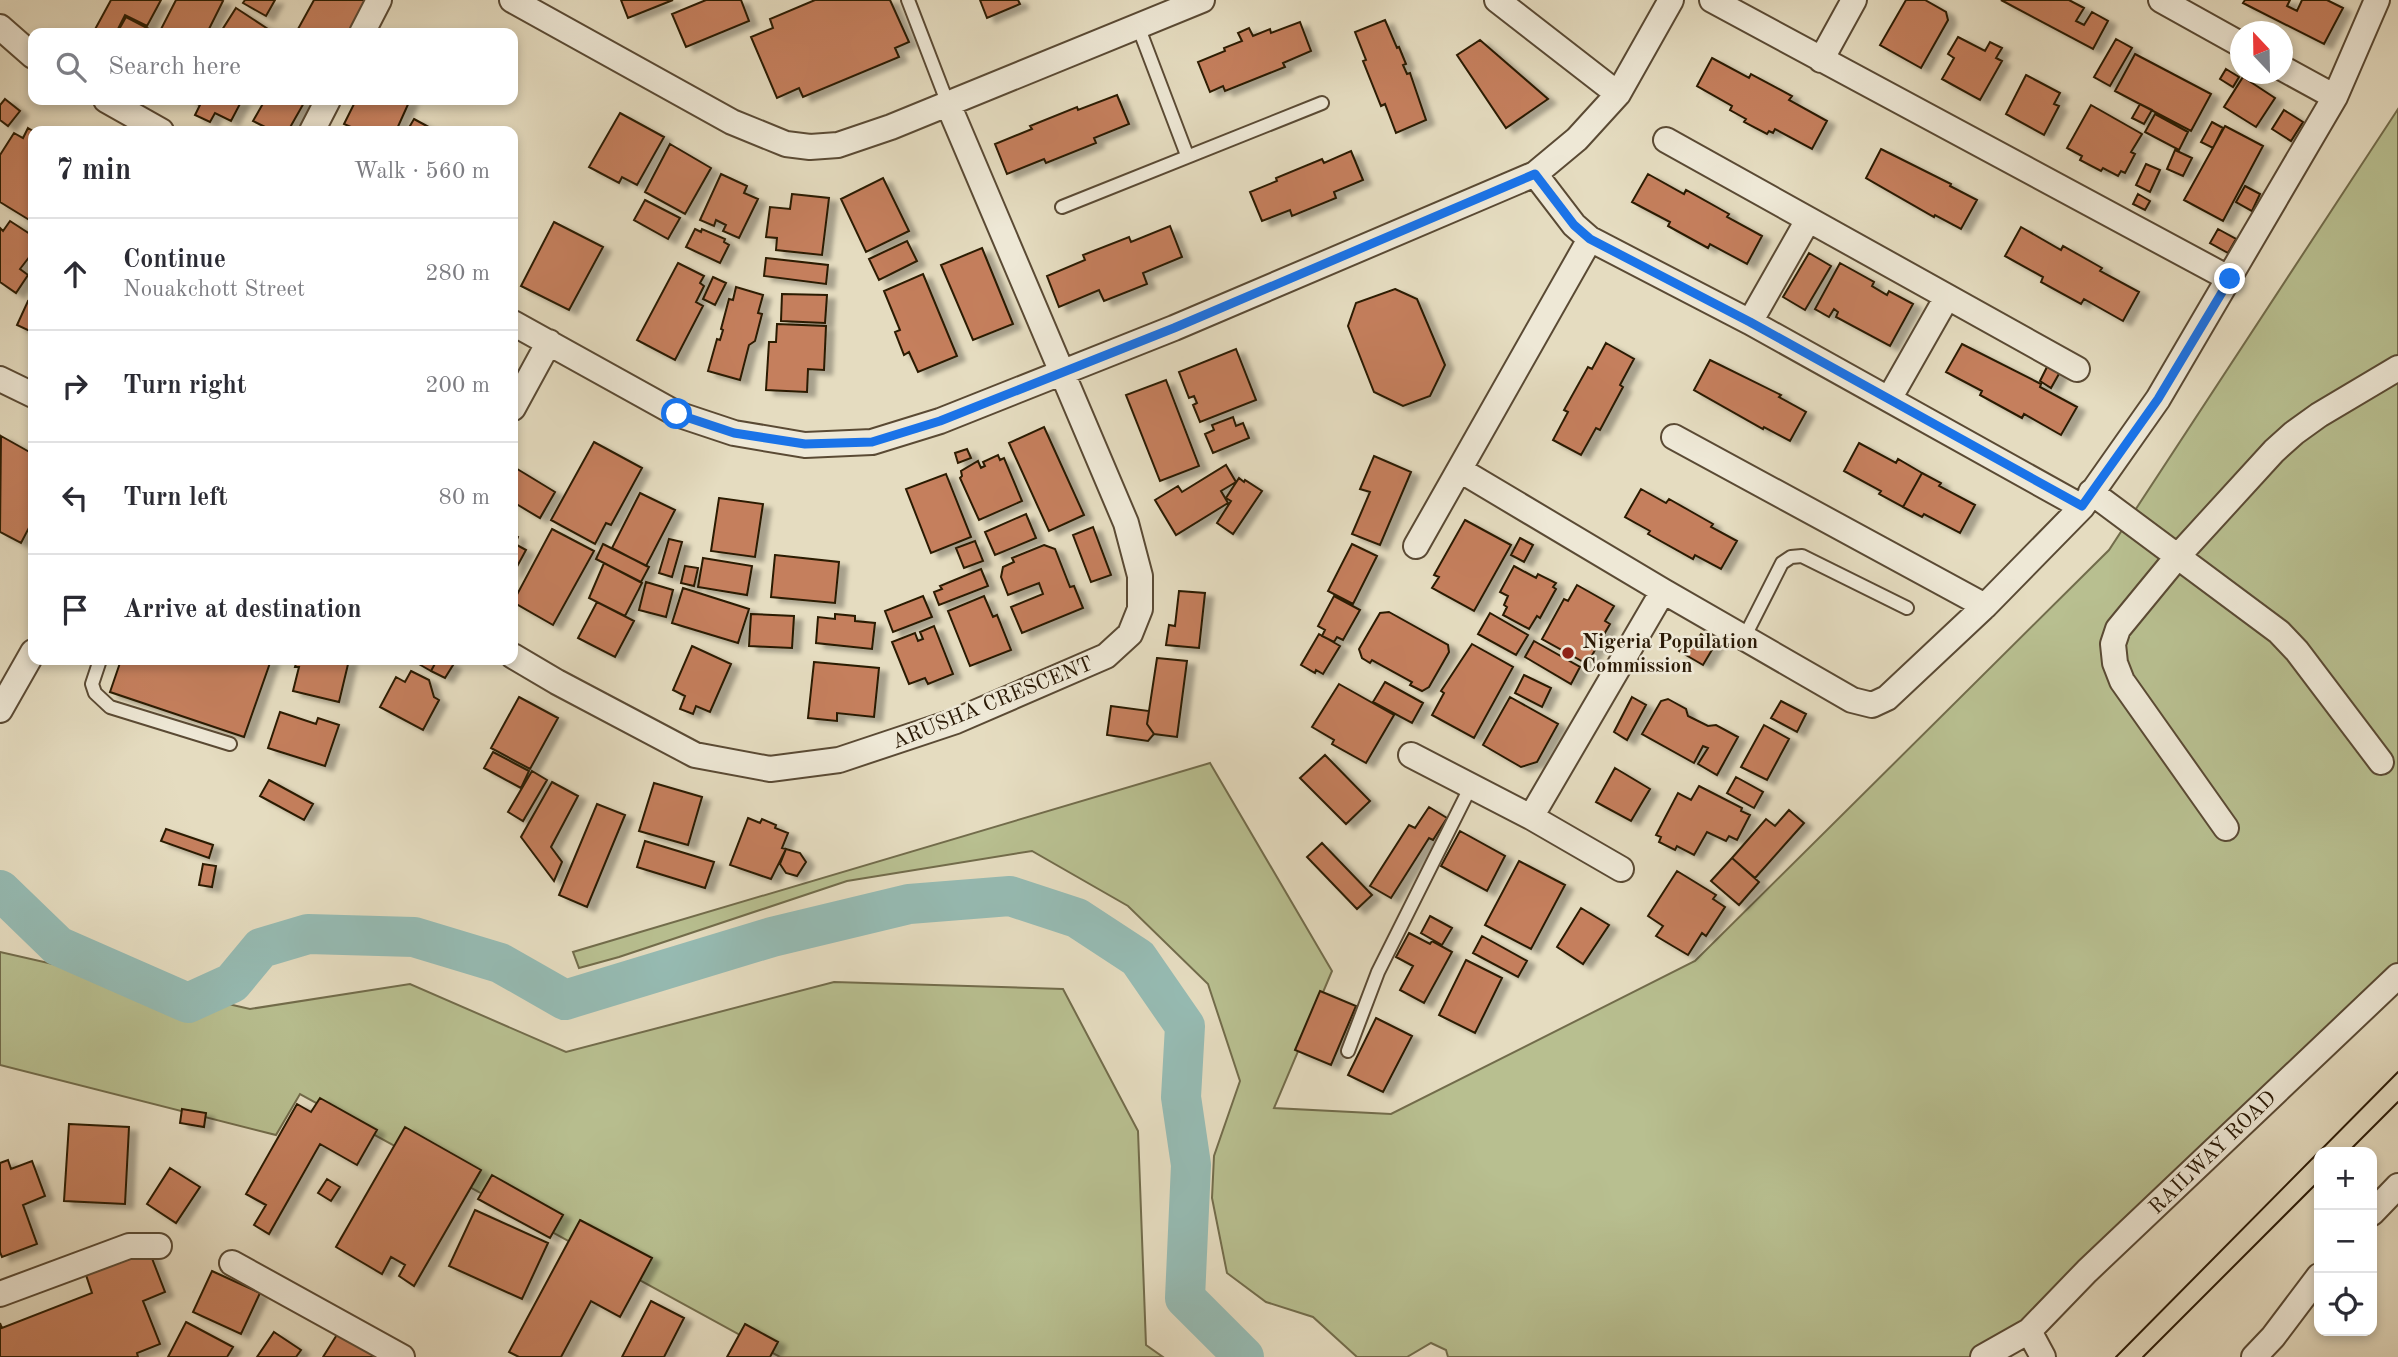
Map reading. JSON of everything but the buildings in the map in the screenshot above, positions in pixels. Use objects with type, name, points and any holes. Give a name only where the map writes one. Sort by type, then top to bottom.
[{"type":"street","points":[[365,28],[379,0]]},
{"type":"street","points":[[512,0],[732,122],[786,144],[810,147],[838,145],[891,127],[1202,0]]},
{"type":"street","points":[[1497,0],[1618,94]]},
{"type":"street","points":[[518,326],[677,414],[734,433],[805,444],[872,442],[940,421],[1174,328],[1535,174],[1577,139],[1618,94],[1671,0]]},
{"type":"street","points":[[1712,0],[2230,279]]},
{"type":"street","points":[[1821,60],[1854,0]]},
{"type":"street","points":[[2161,0],[2230,38]]},
{"type":"street","points":[[1460,470],[1852,700],[1872,705],[1887,698],[1985,606],[2087,499],[2158,399],[2335,97],[2376,0]]},
{"type":"street","points":[[0,27],[28,52]]},
{"type":"street","points":[[2293,74],[2335,97]]},
{"type":"street","name":"ARUSHA CRESCENT","points":[[518,659],[695,755],[770,769],[839,760],[956,721],[1106,656],[1130,634],[1140,609],[1140,576],[1126,523],[948,104]]},
{"type":"street","points":[[115,105],[152,126]]},
{"type":"street","points":[[315,126],[325,105]]},
{"type":"street","points":[[1666,140],[2077,369]]},
{"type":"street","points":[[1535,174],[1574,225],[1590,239],[1750,322],[1889,399],[2087,499],[2178,556],[2280,632],[2381,762]]},
{"type":"street","points":[[1750,322],[1808,220]]},
{"type":"street","points":[[1416,546],[1590,239]]},
{"type":"street","points":[[1889,399],[1947,297]]},
{"type":"street","points":[[518,399],[549,342]]},
{"type":"street","points":[[2226,828],[2122,681],[2115,663],[2113,644],[2118,629],[2178,556],[2274,451],[2319,415],[2398,368]]},
{"type":"street","points":[[0,379],[28,393]]},
{"type":"street","points":[[1674,437],[1985,606]]},
{"type":"street","points":[[1531,817],[1663,591]]},
{"type":"street","points":[[0,710],[28,661]]},
{"type":"street","points":[[1411,755],[1531,817],[1621,869]]},
{"type":"street","name":"RAILWAY ROAD","points":[[1983,1357],[2029,1331],[2087,1271],[2398,976]]},
{"type":"street","points":[[2375,1210],[2398,1186]]},
{"type":"street","points":[[0,1294],[129,1245],[159,1245]]},
{"type":"street","points":[[232,1263],[402,1357]]},
{"type":"street","points":[[2254,1357],[2273,1337],[2314,1283]]},
{"type":"street","points":[[2029,1331],[2043,1357]]},
{"type":"lane","points":[[908,0],[948,104]]},
{"type":"lane","points":[[1138,26],[1187,155]]},
{"type":"lane","points":[[1062,206],[1322,103]]},
{"type":"lane","points":[[1744,638],[1782,563],[1791,557],[1802,556],[1907,608]]},
{"type":"lane","points":[[98,665],[92,684],[95,693],[110,707],[230,744]]},
{"type":"lane","points":[[1348,1051],[1378,972],[1471,786]]},
{"type":"green space","points":[[2398,109],[2398,976],[1983,1357],[1448,1357],[1446,1350],[1431,1343],[1407,1357],[1357,1357],[1313,1317],[1266,1302],[1227,1273],[1212,1198],[1214,1156],[1240,1081],[1208,984],[1128,906],[1032,851],[847,881],[579,968],[573,952],[1210,763],[1332,971],[1274,1108],[1391,1114],[1695,961],[2109,550]]},
{"type":"green space","points":[[0,952],[250,1009],[410,984],[566,1052],[834,982],[1063,989],[1138,1131],[1146,1345],[1163,1357],[780,1357],[300,1094],[276,1135],[0,1065]]},
{"type":"waterway","points":[[0,890],[58,946],[188,1003],[232,983],[261,948],[308,934],[414,937],[500,963],[565,1000],[772,937],[909,904],[1010,896],[1077,918],[1138,958],[1185,1026],[1181,1097],[1191,1165],[1185,1298],[1244,1357]]},
{"type":"tram line","points":[[2116,1357],[2398,1072]]},
{"type":"tram line","points":[[2353,1147],[2398,1102]]},
{"type":"tram line","points":[[2143,1357],[2314,1186]]},
{"type":"place","name":"Nigeria Population Commission","points":[[1568,653]]},
{"type":"route","points":[[677,414],[734,433],[805,444],[872,442],[940,421],[1174,328],[1535,174],[1574,225],[1590,239],[1750,322],[2082,506],[2158,399],[2230,279]]}]
